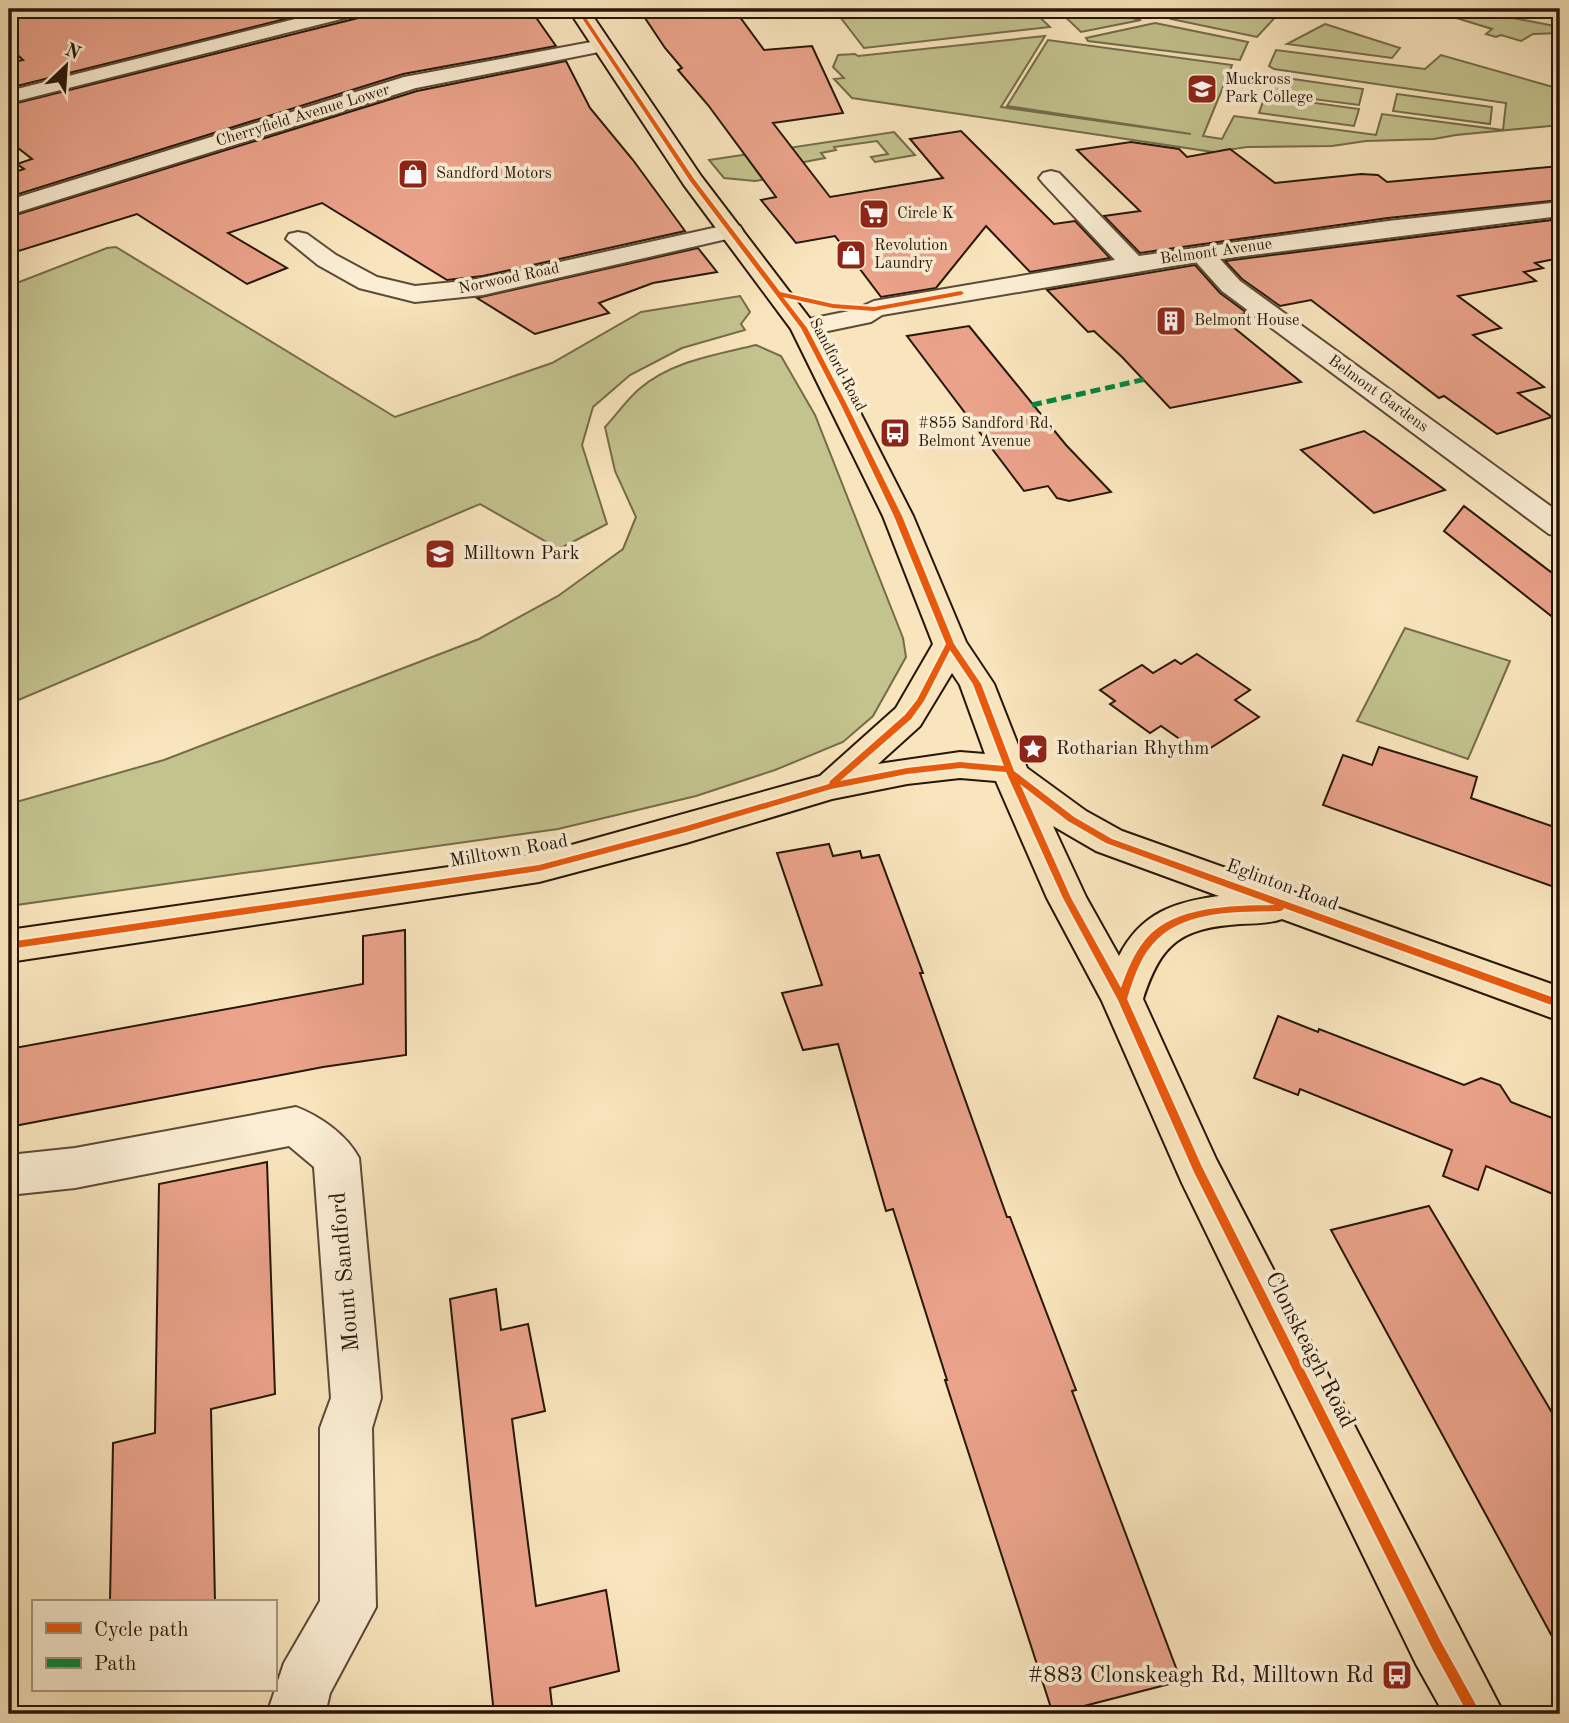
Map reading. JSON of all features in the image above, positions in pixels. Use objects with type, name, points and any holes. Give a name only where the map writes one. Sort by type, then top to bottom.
[{"type":"main road","name":"Sandford Road","points":[[578,9],[692,180],[804,328],[898,516],[950,644],[977,684],[1009,769]]},
{"type":"main road","points":[[831,786],[908,717],[920,701],[950,644]]},
{"type":"main road","name":"Milltown Road","points":[[9,946],[539,868],[686,829],[831,786],[941,766],[1009,769]]},
{"type":"main road","name":"Eglinton Road","points":[[1009,769],[1049,804],[1086,830],[1157,860],[1560,1004]]},
{"type":"main road","name":"Clonskeagh Road","points":[[1009,769],[1068,898],[1122,999],[1198,1169],[1436,1644],[1475,1714]]},
{"type":"main road","points":[[1122,999],[1139,956],[1156,934],[1192,916],[1227,910],[1290,907]]},
{"type":"street","points":[[9,97],[358,9]]},
{"type":"street","name":"Cherryfield Avenue Lower","points":[[9,208],[412,82],[602,46]]},
{"type":"street","points":[[1051,178],[1133,264]]},
{"type":"street","name":"Belmont Avenue","points":[[804,328],[862,316],[874,309],[1133,264],[1560,209]]},
{"type":"street","name":"Norwood Road","points":[[298,239],[327,260],[368,283],[415,294],[483,287],[731,231]]},
{"type":"street","name":"Belmont Gardens","points":[[1202,254],[1231,286],[1560,527]]},
{"type":"street","name":"Mount Sandford","points":[[9,1175],[75,1168],[296,1126],[336,1158],[356,1398],[346,1428],[348,1607],[304,1683],[296,1714]]},
{"type":"green space","points":[[834,9],[1031,9],[1050,27],[864,48]]},
{"type":"green space","points":[[1057,9],[1089,9],[1141,20],[1081,32]]},
{"type":"green space","points":[[1183,9],[1264,9],[1280,12],[1257,37],[1171,19]]},
{"type":"green space","points":[[1427,9],[1467,9],[1560,27],[1560,33],[1533,34],[1521,41],[1501,35],[1496,37],[1486,34],[1492,29]]},
{"type":"green space","points":[[1155,23],[1248,42],[1240,60],[1088,41],[1086,38]]},
{"type":"green space","points":[[1325,24],[1400,48],[1392,58],[1287,44]]},
{"type":"green space","points":[[1045,36],[1001,107],[1191,134],[1007,106],[1048,40],[1232,65],[1203,136],[1222,139],[1234,116],[1376,135],[1382,114],[1503,130],[1506,103],[1274,69],[1269,66],[1276,50],[1425,69],[1441,55],[1560,89],[1560,125],[1434,139],[1366,141],[1332,146],[1247,147],[1220,153],[852,98],[834,79],[844,78],[833,67],[838,55],[858,56]]},
{"type":"green space","points":[[1272,76],[1363,89],[1359,105],[1266,93]]},
{"type":"green space","points":[[1397,94],[1492,107],[1490,124],[1393,111]]},
{"type":"green space","points":[[1265,96],[1359,109],[1354,126],[1259,113]]},
{"type":"green space","points":[[894,132],[915,155],[875,162],[871,157],[888,154],[877,141],[834,147],[836,150],[821,153],[825,158],[778,167],[785,176],[755,181],[724,178],[709,160]]},
{"type":"green space","points":[[116,247],[395,417],[552,363],[641,312],[740,296],[750,312],[741,324],[745,330],[682,348],[630,375],[593,407],[582,445],[607,524],[559,549],[480,504],[9,704],[9,286],[107,248]]},
{"type":"green space","points":[[756,345],[781,356],[815,415],[903,638],[906,657],[873,716],[843,742],[775,770],[696,796],[558,829],[9,906],[9,804],[164,760],[479,639],[558,596],[623,549],[636,517],[615,471],[605,427],[638,390],[665,372],[694,360]]},
{"type":"green space","points":[[1405,628],[1510,661],[1468,759],[1357,721]]},
{"type":"building","points":[[9,9],[325,9],[9,88],[9,63],[23,60],[9,47]]},
{"type":"building","points":[[371,9],[530,9],[556,46],[403,74],[9,197],[9,174],[24,169],[17,164],[32,159],[9,141],[9,105],[366,16]]},
{"type":"building","points":[[639,9],[687,9],[690,12],[734,9],[764,50],[812,46],[843,113],[773,123],[830,197],[943,178],[910,139],[961,131],[1054,224],[1075,221],[1110,258],[1030,272],[986,226],[936,288],[881,297],[835,236],[796,243],[761,200],[776,197],[708,105],[678,70],[682,68]]},
{"type":"building","points":[[566,61],[590,108],[633,160],[685,231],[483,276],[447,280],[322,203],[228,233],[287,268],[247,284],[137,214],[9,254],[9,217],[417,91]]},
{"type":"building","points":[[1131,142],[1179,149],[1187,157],[1230,149],[1275,183],[1361,174],[1378,175],[1387,182],[1560,166],[1560,200],[1388,218],[1140,253],[1104,216],[1140,211],[1077,150]]},
{"type":"building","points":[[1560,219],[1560,258],[1535,263],[1543,268],[1524,272],[1536,281],[1458,296],[1501,328],[1473,335],[1544,387],[1518,393],[1552,417],[1497,434],[1444,396],[1439,398],[1311,300],[1280,306],[1242,279],[1225,261]]},
{"type":"building","points":[[698,248],[717,272],[653,283],[599,303],[609,313],[535,334],[477,298]]},
{"type":"building","points":[[1195,265],[1220,293],[1247,313],[1222,318],[1301,382],[1170,408],[1122,357],[1094,331],[1088,332],[1047,290]]},
{"type":"building","points":[[969,326],[1066,445],[1111,492],[1069,501],[1057,498],[1048,486],[1024,491],[907,336]]},
{"type":"building","points":[[1364,431],[1445,490],[1374,513],[1301,450]]},
{"type":"building","points":[[1464,506],[1560,579],[1560,623],[1444,531]]},
{"type":"building","points":[[1197,654],[1250,690],[1235,700],[1259,717],[1201,754],[1161,726],[1150,733],[1110,704],[1115,701],[1100,690],[1142,665],[1153,673],[1175,660],[1181,664]]},
{"type":"building","points":[[1379,747],[1477,777],[1471,798],[1560,829],[1560,889],[1323,805],[1343,755],[1372,765]]},
{"type":"building","points":[[829,844],[833,856],[860,851],[862,858],[879,855],[923,973],[920,973],[1007,1217],[1010,1217],[1076,1390],[1072,1391],[1181,1681],[1053,1714],[893,1209],[886,1211],[838,1044],[803,1050],[782,993],[822,985],[777,853]]},
{"type":"building","points":[[405,930],[406,1055],[323,1067],[9,1127],[9,1049],[363,984],[363,936]]},
{"type":"building","points":[[1278,1016],[1464,1085],[1481,1078],[1500,1085],[1511,1102],[1560,1121],[1560,1197],[1486,1166],[1478,1190],[1443,1176],[1452,1150],[1300,1089],[1298,1095],[1254,1078]]},
{"type":"building","points":[[267,1162],[275,1394],[211,1409],[215,1600],[110,1600],[113,1443],[155,1433],[159,1184]]},
{"type":"building","points":[[1429,1206],[1560,1426],[1560,1651],[1331,1230]]},
{"type":"building","points":[[496,1289],[501,1330],[528,1324],[545,1411],[512,1419],[536,1606],[606,1590],[619,1671],[550,1688],[553,1714],[494,1714],[450,1299]]},
{"type":"marked path","points":[[1032,405],[1146,379]]},
{"type":"cycle path","points":[[578,9],[692,180],[804,328],[898,516],[950,644],[977,684],[1009,769],[1067,898],[1122,999],[1198,1169],[1436,1644],[1475,1714]]},
{"type":"cycle path","points":[[779,294],[833,306],[874,309],[961,293]]},
{"type":"cycle path","points":[[833,783],[908,717],[920,701],[950,644]]},
{"type":"cycle path","points":[[9,946],[539,868],[686,829],[831,786],[907,771],[960,765],[1009,769]]},
{"type":"cycle path","points":[[1014,774],[1071,819],[1109,841],[1560,1004]]},
{"type":"cycle path","points":[[1122,999],[1141,953],[1162,929],[1193,916],[1211,912],[1280,908]]},
{"type":"place","name":"Muckross Park College","points":[[1202,89]]},
{"type":"place","name":"Sandford Motors","points":[[413,174]]},
{"type":"place","name":"Circle K","points":[[874,214]]},
{"type":"place","name":"Revolution Laundry","points":[[851,255]]},
{"type":"place","name":"Belmont House","points":[[1171,321]]},
{"type":"place","name":"#855 Sandford Rd, Belmont Avenue","points":[[895,433]]},
{"type":"place","name":"Milltown Park","points":[[440,554]]},
{"type":"place","name":"Rotharian Rhythm","points":[[1033,749]]},
{"type":"place","name":"#883 Clonskeagh Rd, Milltown Rd","points":[[1397,1675]]}]
